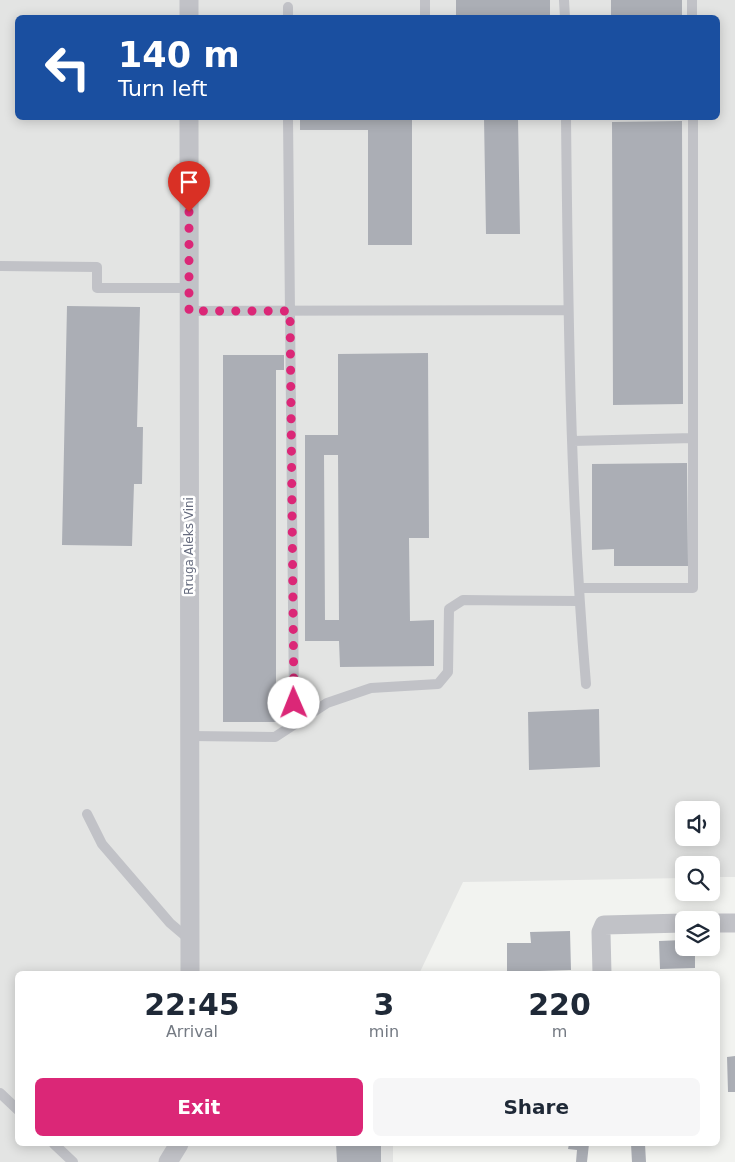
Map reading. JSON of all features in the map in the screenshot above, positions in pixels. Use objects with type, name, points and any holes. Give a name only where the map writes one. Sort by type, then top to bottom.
[{"type":"street","points":[[189,0],[189,15]]},
{"type":"street","name":"Rruga Aleks Vini","points":[[189,120],[190,971]]},
{"type":"street","points":[[602,971],[602,932],[604,924],[675,923]]},
{"type":"street","points":[[720,923],[735,923]]},
{"type":"street","points":[[168,1162],[178,1146]]},
{"type":"lane","points":[[425,0],[425,15]]},
{"type":"lane","points":[[564,0],[565,15]]},
{"type":"lane","points":[[692,0],[692,15]]},
{"type":"lane","points":[[288,7],[288,15]]},
{"type":"lane","points":[[288,120],[294,703],[302,720]]},
{"type":"lane","points":[[566,120],[568,310],[579,600],[586,684]]},
{"type":"lane","points":[[579,588],[693,588],[692,120]]},
{"type":"lane","points":[[0,266],[97,267],[97,288],[189,288]]},
{"type":"lane","points":[[189,311],[568,310]]},
{"type":"lane","points":[[573,441],[693,438]]},
{"type":"lane","points":[[190,736],[275,737],[327,703],[371,688],[438,684],[448,672],[448,609],[463,600],[579,600]]},
{"type":"lane","points":[[87,814],[102,844],[170,923],[190,940]]},
{"type":"lane","points":[[0,1093],[15,1107]]},
{"type":"lane","points":[[56,1146],[74,1162]]},
{"type":"shaded area","points":[[0,0],[735,0],[735,877],[720,877],[720,856],[675,856],[675,878],[463,882],[420,971],[15,971],[15,1146],[393,1146],[393,1162],[0,1162]]},
{"type":"building","points":[[456,0],[550,0],[550,15],[456,15]]},
{"type":"building","points":[[611,0],[682,0],[682,15],[611,15]]},
{"type":"building","points":[[300,120],[412,120],[412,245],[368,245],[368,130],[300,130]]},
{"type":"building","points":[[484,120],[518,120],[520,234],[486,234]]},
{"type":"building","points":[[682,121],[683,404],[613,405],[612,122]]},
{"type":"building","points":[[67,306],[140,307],[137,427],[143,427],[142,484],[134,484],[132,546],[62,545]]},
{"type":"building","points":[[428,353],[429,538],[409,538],[410,621],[434,620],[434,666],[340,667],[339,641],[305,641],[305,435],[338,435],[338,354]],"holes":[[[324,455],[338,455],[339,620],[325,620]]]},
{"type":"building","points":[[223,355],[284,355],[284,370],[276,370],[276,722],[223,722]]},
{"type":"building","points":[[687,463],[688,566],[614,566],[614,549],[592,550],[592,464]]},
{"type":"building","points":[[599,709],[600,767],[529,770],[528,712]]},
{"type":"building","points":[[570,931],[571,970],[507,971],[507,943],[531,943],[530,932]]},
{"type":"building","points":[[675,940],[675,956],[695,956],[695,968],[660,969],[659,941]]},
{"type":"building","points":[[735,1056],[735,1092],[728,1092],[727,1057]]},
{"type":"building","points":[[336,1146],[381,1146],[381,1162],[337,1162]]},
{"type":"building","points":[[569,1146],[589,1146],[587,1162],[576,1162],[577,1150],[568,1149]]},
{"type":"building","points":[[631,1146],[645,1146],[646,1162],[632,1162]]},
{"type":"route","points":[[189,212],[189,311],[290,311],[294,703]]}]
